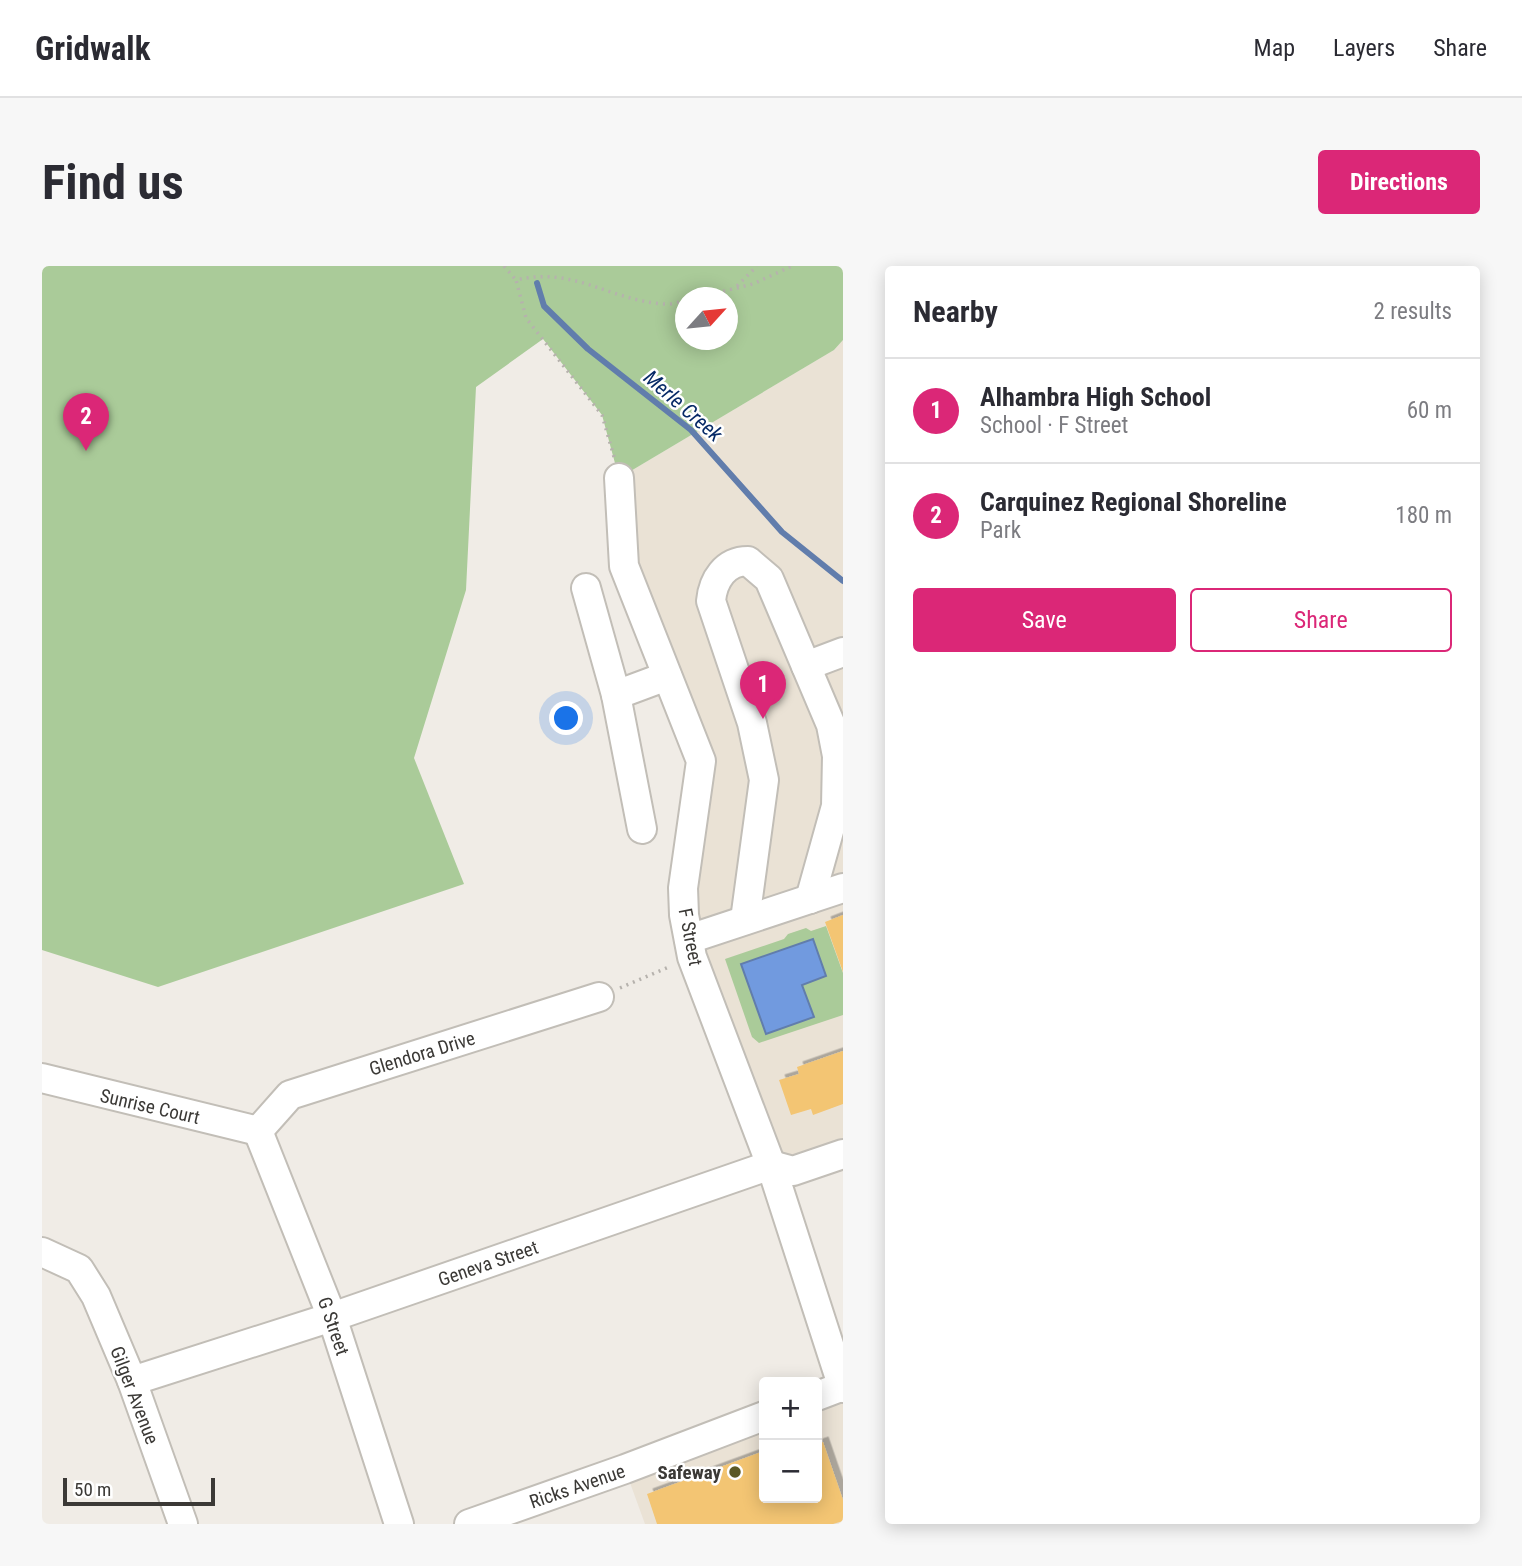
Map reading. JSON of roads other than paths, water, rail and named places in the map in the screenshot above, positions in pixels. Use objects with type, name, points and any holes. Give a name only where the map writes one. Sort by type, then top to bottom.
[{"type":"street","name":"F Street","points":[[619,478],[624,566],[701,761],[683,888],[690,948],[771,1165],[843,1387]]},
{"type":"street","points":[[745,920],[764,780],[752,723],[711,601],[712,586],[727,567],[738,561],[747,561],[769,579],[831,726],[837,756],[836,806],[810,899]]},
{"type":"street","points":[[586,588],[617,695],[642,829]]},
{"type":"street","points":[[806,666],[843,652]]},
{"type":"street","points":[[617,695],[667,676]]},
{"type":"street","points":[[690,948],[745,920],[843,888]]},
{"type":"street","name":"Glendora Drive","points":[[258,1131],[290,1095],[599,997]]},
{"type":"street","name":"Sunrise Court","points":[[42,1078],[258,1131]]},
{"type":"street","name":"G Street","points":[[258,1131],[332,1317],[400,1524]]},
{"type":"street","name":"Geneva Street","points":[[132,1381],[332,1317],[771,1165],[793,1171],[843,1154]]},
{"type":"street","name":"Gilger Avenue","points":[[42,1252],[79,1269],[96,1296],[132,1381],[183,1524]]},
{"type":"street","points":[[822,1394],[843,1387]]},
{"type":"street","name":"Ricks Avenue","points":[[469,1524],[759,1418]]},
{"type":"water","points":[[813,939],[826,976],[802,985],[814,1017],[766,1034],[741,964]]},
{"type":"waterway","name":"Merle Creek","points":[[537,283],[544,306],[588,349],[691,430],[782,532],[843,581]]},
{"type":"place","name":"Carquinez Regional Shoreline","points":[[86,451]]},
{"type":"place","name":"Alhambra High School","points":[[763,719]]},
{"type":"place","name":"Safeway","points":[[735,1472]]}]
